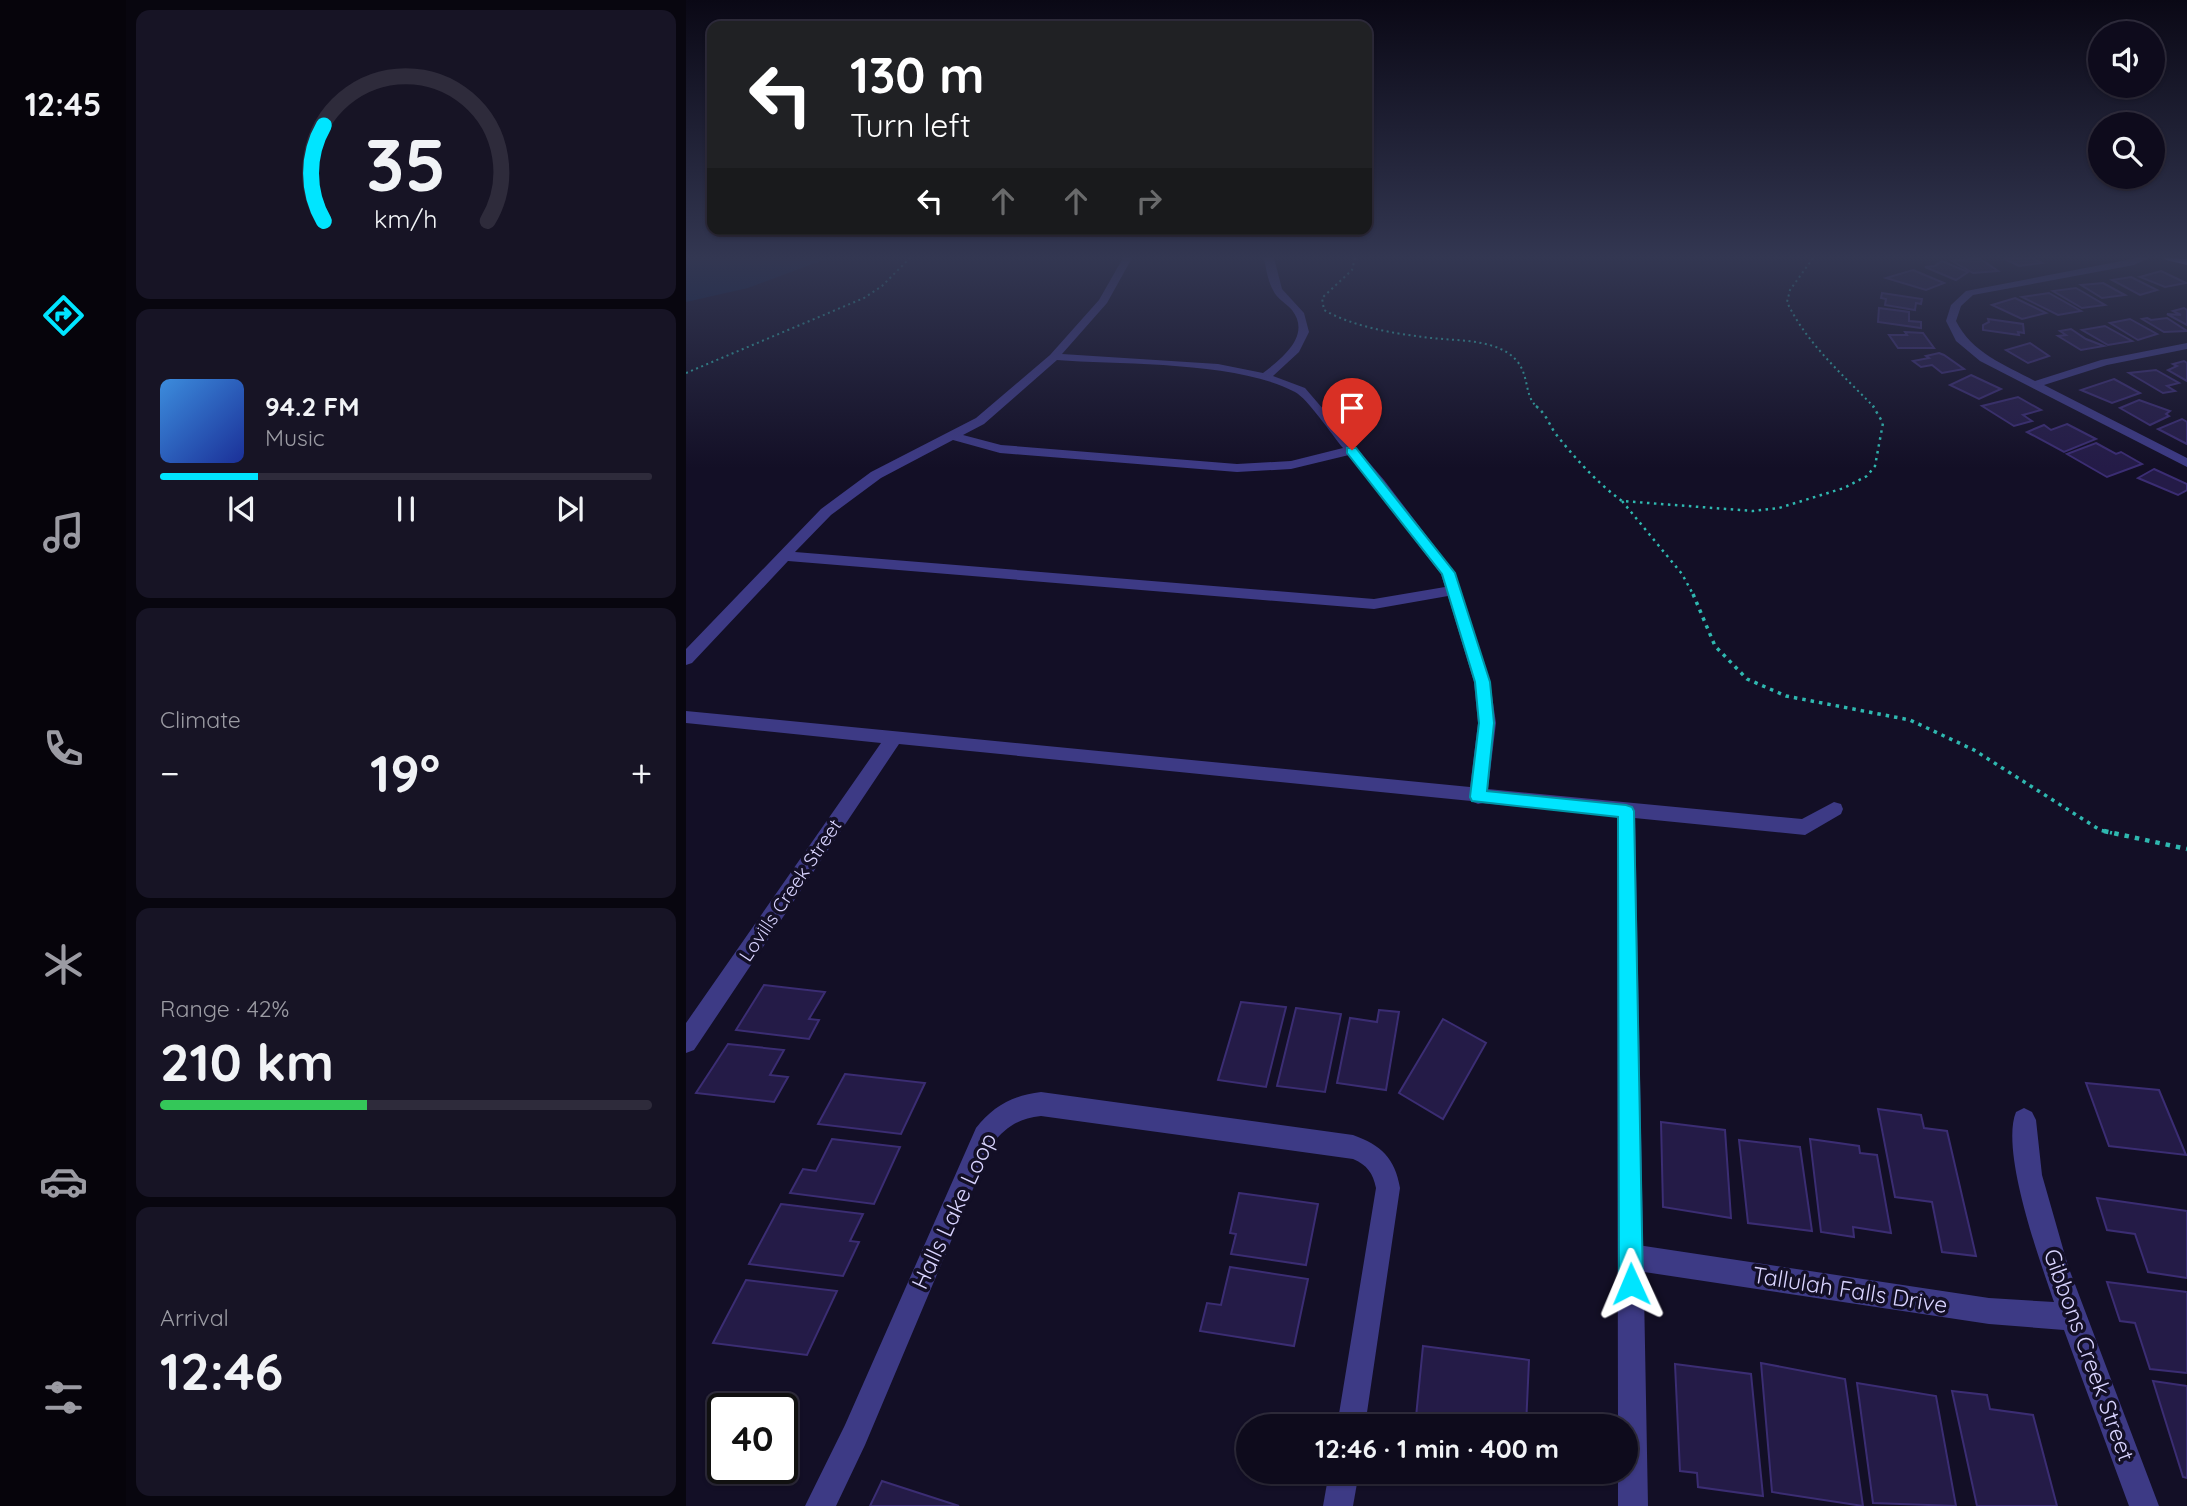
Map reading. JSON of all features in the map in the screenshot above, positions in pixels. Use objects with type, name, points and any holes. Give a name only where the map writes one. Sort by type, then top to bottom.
[{"type":"street","points":[[686,659],[826,512],[876,475],[988,415],[1054,357],[1079,328]]},
{"type":"street","points":[[1264,377],[1288,359],[1300,343],[1304,328]]},
{"type":"street","points":[[1955,328],[1960,339],[1984,359],[2187,463]]},
{"type":"street","points":[[2034,385],[2093,365],[2187,346]]},
{"type":"street","points":[[1054,357],[1218,368],[1264,377],[1301,390],[1352,450],[1448,573],[1482,682],[1487,723],[1478,797]]},
{"type":"street","points":[[953,436],[1000,449],[1237,468],[1291,465],[1352,450]]},
{"type":"street","points":[[784,556],[1374,604],[1454,590]]},
{"type":"street","points":[[686,717],[1478,797],[1805,827],[1834,809]]},
{"type":"street","name":"Lovills Creek Street","points":[[686,1042],[894,738]]},
{"type":"street","points":[[1626,811],[1633,1506]]},
{"type":"street","name":"Halls Lake Loop","points":[[820,1506],[855,1435],[984,1136],[1009,1110],[1041,1104],[1353,1146],[1378,1159],[1386,1171],[1388,1188],[1353,1414]]},
{"type":"street","name":"Gibbons Creek Street","points":[[2024,1120],[2023,1146],[2028,1171],[2071,1317],[2144,1506]]},
{"type":"street","name":"Tallulah Falls Drive","points":[[1631,1257],[1989,1311],[2071,1317]]},
{"type":"street","points":[[1338,1506],[1341,1484]]},
{"type":"path","points":[[686,373],[792,328]]},
{"type":"path","points":[[1376,328],[1439,340],[1475,342],[1506,352],[1522,367],[1532,403],[1546,414],[1555,431],[1605,489],[1622,501],[1682,574],[1699,605],[1715,646],[1747,679],[1786,696],[1910,720],[1974,750],[2100,830],[2187,849]]},
{"type":"path","points":[[1622,501],[1753,511],[1779,509],[1844,488],[1872,471],[1883,430],[1877,410],[1824,355],[1804,328]]},
{"type":"building","points":[[2023,328],[2024,333],[2018,332],[2019,335],[1983,330]]},
{"type":"building","points":[[2109,328],[2132,341],[2108,345],[2082,330]]},
{"type":"building","points":[[2119,328],[2147,328],[2157,334],[2138,340]]},
{"type":"building","points":[[2158,328],[2183,328],[2187,331],[2164,332]]},
{"type":"building","points":[[2071,329],[2104,346],[2081,350],[2058,336],[2066,335],[2060,331]]},
{"type":"building","points":[[1905,332],[1923,333],[1934,348],[1898,348],[1889,335],[1907,335]]},
{"type":"building","points":[[2030,343],[2049,356],[2028,363],[2006,350]]},
{"type":"building","points":[[1939,353],[1964,369],[1942,373],[1932,365],[1921,367],[1913,361]]},
{"type":"building","points":[[2184,361],[2187,363],[2187,381],[2168,370],[2177,366],[2173,364]]},
{"type":"building","points":[[2156,370],[2179,383],[2167,386],[2175,391],[2163,393],[2129,373]]},
{"type":"building","points":[[1971,375],[2001,389],[1979,399],[1950,385]]},
{"type":"building","points":[[2114,379],[2140,393],[2112,403],[2081,390]]},
{"type":"building","points":[[2018,397],[2041,410],[2023,415],[2032,421],[2014,426],[1982,406]]},
{"type":"building","points":[[2139,400],[2170,411],[2166,414],[2169,416],[2150,425],[2120,408]]},
{"type":"building","points":[[2182,419],[2187,422],[2187,444],[2158,429]]},
{"type":"building","points":[[2067,424],[2096,439],[2064,452],[2027,432],[2044,425],[2051,430]]},
{"type":"building","points":[[2096,443],[2116,454],[2121,452],[2142,464],[2107,477],[2067,454]]},
{"type":"building","points":[[2154,469],[2187,484],[2187,490],[2178,495],[2138,478]]},
{"type":"building","points":[[764,985],[825,992],[809,1019],[819,1020],[809,1039],[736,1030]]},
{"type":"building","points":[[1241,1002],[1286,1007],[1266,1087],[1218,1080]]},
{"type":"building","points":[[1296,1008],[1341,1014],[1325,1092],[1277,1086]]},
{"type":"building","points":[[1379,1010],[1399,1012],[1386,1090],[1337,1083],[1350,1018],[1377,1022]]},
{"type":"building","points":[[1443,1019],[1486,1043],[1443,1119],[1399,1093]]},
{"type":"building","points":[[728,1044],[784,1050],[770,1075],[788,1077],[774,1102],[696,1093]]},
{"type":"building","points":[[845,1074],[925,1083],[901,1134],[818,1124]]},
{"type":"building","points":[[2086,1083],[2159,1090],[2186,1155],[2109,1146]]},
{"type":"building","points":[[1878,1109],[1921,1115],[1924,1128],[1947,1131],[1976,1256],[1942,1252],[1932,1202],[1895,1197]]},
{"type":"building","points":[[1661,1122],[1725,1130],[1731,1218],[1663,1207]]},
{"type":"building","points":[[832,1139],[900,1147],[874,1204],[790,1193],[803,1169],[816,1171]]},
{"type":"building","points":[[1810,1139],[1859,1146],[1860,1153],[1877,1155],[1891,1233],[1853,1227],[1854,1237],[1821,1232]]},
{"type":"building","points":[[1739,1140],[1800,1147],[1812,1231],[1748,1223]]},
{"type":"building","points":[[1239,1193],[1318,1204],[1306,1265],[1231,1254],[1236,1234],[1230,1233]]},
{"type":"building","points":[[2097,1198],[2187,1211],[2187,1278],[2148,1272],[2135,1234],[2107,1230]]},
{"type":"building","points":[[781,1204],[863,1214],[850,1241],[859,1242],[843,1276],[749,1264]]},
{"type":"building","points":[[1230,1267],[1308,1279],[1294,1346],[1200,1331],[1207,1303],[1221,1305]]},
{"type":"building","points":[[746,1280],[837,1291],[807,1355],[713,1343]]},
{"type":"building","points":[[2107,1282],[2187,1292],[2187,1373],[2150,1369],[2135,1323],[2120,1321]]},
{"type":"building","points":[[1423,1346],[1529,1360],[1527,1414],[1416,1414]]},
{"type":"building","points":[[1761,1363],[1845,1379],[1863,1506],[1772,1492]]},
{"type":"building","points":[[1675,1364],[1751,1374],[1763,1496],[1698,1487],[1697,1473],[1680,1471]]},
{"type":"building","points":[[2153,1381],[2187,1386],[2187,1478],[2183,1477]]},
{"type":"building","points":[[1857,1383],[1936,1396],[1956,1506],[1873,1503]]},
{"type":"building","points":[[1952,1391],[1987,1395],[1990,1409],[2033,1415],[2057,1506],[1977,1506]]},
{"type":"building","points":[[882,1481],[959,1506],[870,1506]]},
{"type":"route","points":[[1352,450],[1448,573],[1482,682],[1487,723],[1478,797],[1626,811],[1631,1284]]}]
